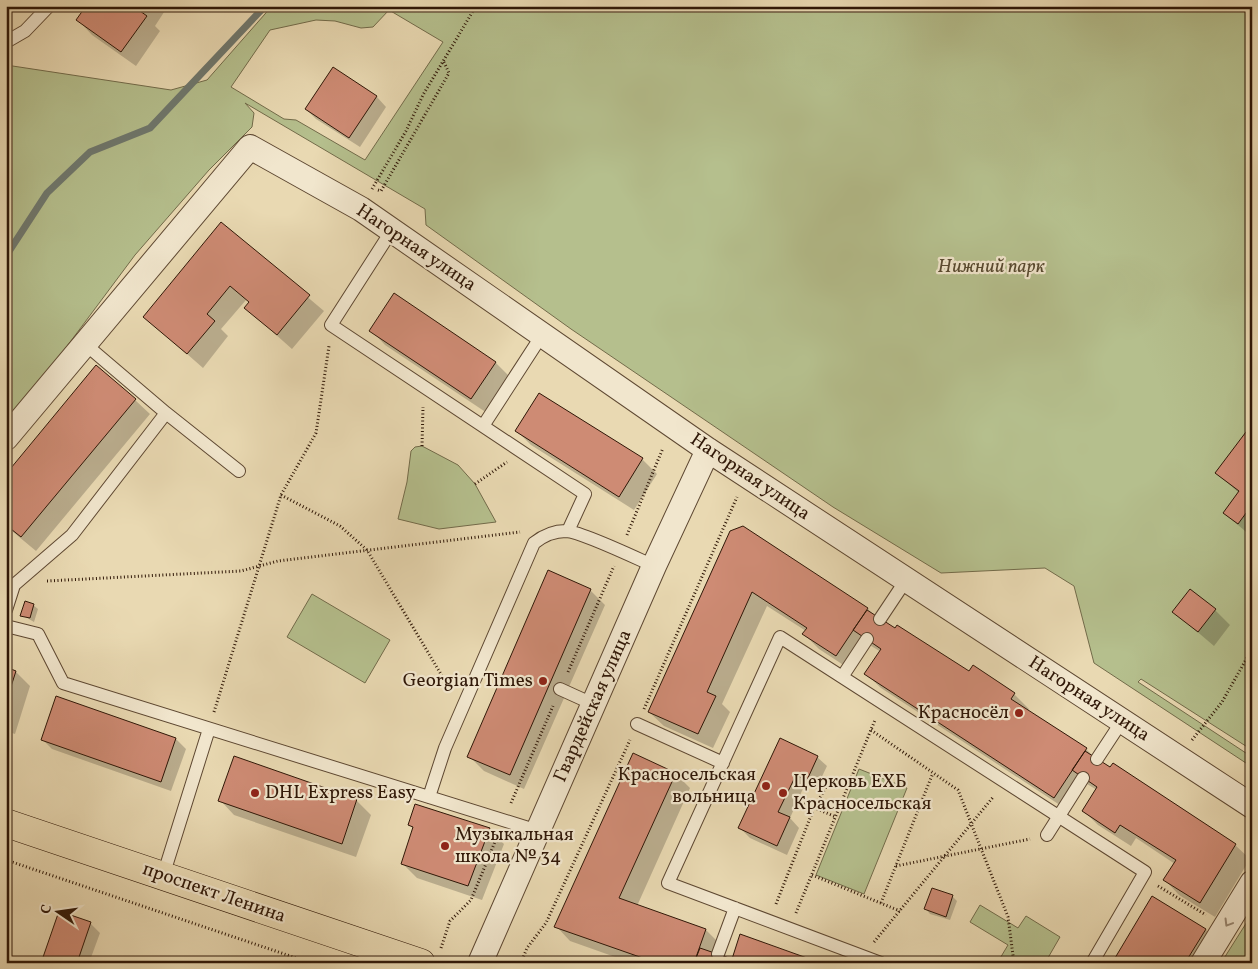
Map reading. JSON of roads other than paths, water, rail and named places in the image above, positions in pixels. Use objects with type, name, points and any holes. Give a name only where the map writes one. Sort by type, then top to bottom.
[{"type":"main road","name":"проспект Ленина","points":[[7,826],[430,959]]},
{"type":"street","name":"Нагорная улица","points":[[85,344],[250,147],[367,199],[392,230],[708,450],[1252,806]]},
{"type":"street","points":[[6,438],[85,344]]},
{"type":"street","name":"Гвардейская улица","points":[[480,963],[654,566],[708,450]]},
{"type":"street","points":[[1203,963],[1252,883]]},
{"type":"lane","points":[[6,42],[25,31],[48,6]]},
{"type":"lane","points":[[392,230],[332,326],[585,494],[568,531]]},
{"type":"lane","points":[[483,426],[542,335]]},
{"type":"lane","points":[[85,344],[166,413],[239,471]]},
{"type":"lane","points":[[6,610],[10,584],[72,535],[166,413]]},
{"type":"lane","points":[[429,797],[446,748],[534,543],[547,534],[568,531],[654,566]]},
{"type":"lane","points":[[880,619],[906,580]]},
{"type":"lane","points":[[6,626],[38,634],[62,683],[538,831]]},
{"type":"lane","points":[[881,963],[668,883],[780,637],[1145,872],[1092,963]]},
{"type":"lane","points":[[842,677],[867,639]]},
{"type":"lane","points":[[560,689],[593,704]]},
{"type":"lane","points":[[1097,759],[1122,722]]},
{"type":"lane","points":[[637,724],[724,763]]},
{"type":"lane","points":[[163,876],[209,728]]},
{"type":"lane","points":[[1047,835],[1083,778]]},
{"type":"lane","points":[[718,954],[735,908]]},
{"type":"waterway","points":[[6,256],[47,193],[90,152],[150,128],[265,6]]},
{"type":"place","name":"Georgian Times","points":[[543,681]]},
{"type":"place","name":"Красносёл","points":[[1019,713]]},
{"type":"place","name":"Красносельская вольница","points":[[766,786]]},
{"type":"place","name":"DHL Express Easy","points":[[255,793]]},
{"type":"place","name":"Церковь ЕХБ Красносельская","points":[[783,793]]},
{"type":"place","name":"Музыкальная школа № 34","points":[[445,846]]},
{"type":"park label","name":"Нижний парк","points":[[991,267]]}]
